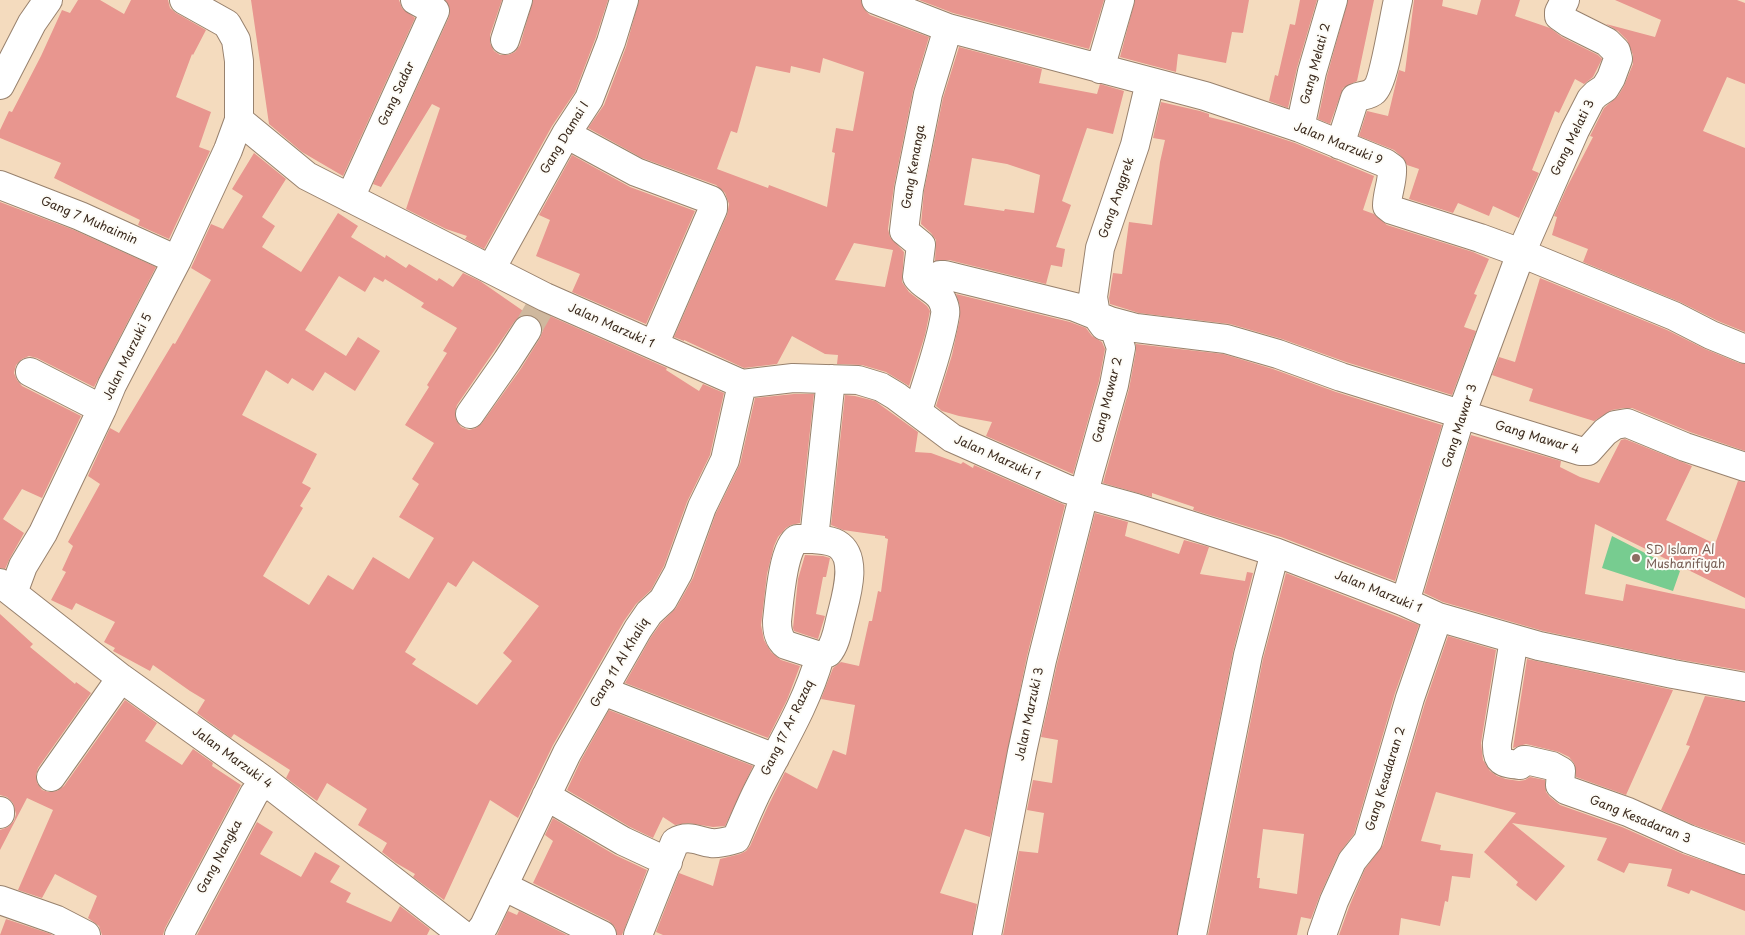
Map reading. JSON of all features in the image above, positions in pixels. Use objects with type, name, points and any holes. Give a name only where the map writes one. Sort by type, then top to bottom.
[{"type":"street","points":[[0,85],[32,23],[48,0]]},
{"type":"street","points":[[184,0],[227,24],[236,40],[239,61],[239,120]]},
{"type":"street","name":"Gang Sadar","points":[[350,198],[435,12],[415,0]]},
{"type":"street","points":[[505,40],[518,0]]},
{"type":"street","name":"Gang Damai I","points":[[491,269],[566,134],[589,99],[611,42],[624,0]]},
{"type":"street","points":[[1100,69],[1120,0]]},
{"type":"street","name":"Gang Melati 2","points":[[1300,128],[1312,72],[1333,0]]},
{"type":"street","points":[[1340,145],[1355,98],[1374,92],[1378,86],[1398,0]]},
{"type":"street","name":"Gang Melati 3","points":[[1521,253],[1575,130],[1591,99],[1605,88],[1618,59],[1616,51],[1607,42],[1559,16],[1565,0]]},
{"type":"street","name":"Jalan Marzuki 9","points":[[885,2],[948,28],[1205,96],[1300,128],[1385,163],[1392,168],[1393,175],[1387,206],[1392,210],[1521,253],[1649,305],[1745,349]]},
{"type":"street","name":"Gang Kenanga","points":[[936,291],[922,285],[917,277],[921,244],[904,231],[909,189],[928,94],[948,28]]},
{"type":"street","name":"Gang Anggrek","points":[[1096,316],[1093,297],[1100,248],[1135,145],[1150,82]]},
{"type":"street","name":"Jalan Marzuki 1","points":[[239,120],[307,176],[491,269],[544,299],[742,384],[793,378],[858,380],[881,387],[918,411],[932,425],[952,438],[1035,476],[1083,495],[1136,508],[1273,559],[1405,602],[1438,617],[1514,639],[1673,674],[1745,686]]},
{"type":"street","name":"Jalan Marzuki 5","points":[[6,588],[23,566],[43,533],[112,385],[177,260],[228,150],[239,120]]},
{"type":"street","points":[[566,134],[636,172],[712,201],[713,208],[654,345]]},
{"type":"street","name":"Gang 7 Muhaimin","points":[[0,185],[80,216],[177,260]]},
{"type":"street","name":"Gang Mawar 3","points":[[1405,602],[1461,415],[1521,253]]},
{"type":"street","points":[[918,411],[946,312],[943,301],[936,291],[940,275],[945,275],[1075,308],[1136,328],[1226,339],[1461,415]]},
{"type":"street","name":"Gang Mawar 2","points":[[1083,495],[1114,386],[1121,348],[1114,328],[1104,326],[1096,316]]},
{"type":"street","points":[[470,414],[527,330]]},
{"type":"street","points":[[30,372],[102,409]]},
{"type":"street","points":[[814,539],[830,379]]},
{"type":"street","name":"Gang 11 Al Khaliq","points":[[477,935],[484,926],[566,753],[638,629],[649,613],[663,600],[678,573],[702,507],[725,460],[742,384]]},
{"type":"street","name":"Gang Mawar 4","points":[[1461,415],[1585,452],[1615,425],[1627,423],[1685,447],[1745,467]]},
{"type":"street","name":"Jalan Marzuki 3","points":[[987,935],[1022,752],[1042,660],[1083,495]]},
{"type":"street","points":[[797,539],[814,539],[827,540],[842,548],[848,561],[850,572],[835,640],[828,654],[820,656],[786,645],[782,642],[777,629],[781,591],[791,545],[797,539]]},
{"type":"street","points":[[1192,935],[1248,655],[1273,559]]},
{"type":"street","name":"Jalan Marzuki 4","points":[[6,588],[121,678],[265,781],[463,935]]},
{"type":"street","name":"Gang Kesadaran 2","points":[[1322,935],[1334,901],[1352,861],[1368,841],[1410,698],[1438,617]]},
{"type":"street","name":"Gang Kesadaran 3","points":[[1514,639],[1497,743],[1496,755],[1501,760],[1520,765],[1526,760],[1552,766],[1561,771],[1560,785],[1566,790],[1628,812],[1688,839],[1745,860]]},
{"type":"street","name":"Gang 17 Ar Razaq","points":[[638,935],[675,842],[682,838],[712,843],[736,839],[760,786],[807,694],[820,656]]},
{"type":"street","points":[[50,777],[121,678]]},
{"type":"street","points":[[603,691],[775,758]]},
{"type":"street","name":"Gang Nangka","points":[[179,935],[254,794],[265,781]]},
{"type":"street","points":[[546,796],[623,841],[668,862]]},
{"type":"street","points":[[503,886],[602,935]]},
{"type":"street","points":[[0,900],[57,920],[86,935]]},
{"type":"green space","points":[[1612,536],[1680,571],[1673,591],[1602,568]]},
{"type":"building","points":[[78,0],[100,0],[124,14],[131,0],[168,0],[170,8],[176,13],[206,30],[192,54],[176,97],[211,112],[199,147],[210,151],[169,239],[138,225],[140,220],[54,178],[61,163],[0,138],[0,130],[9,111],[12,112],[62,10],[70,13]]},
{"type":"building","points":[[251,0],[399,0],[402,8],[415,18],[343,176],[302,152],[269,124]]},
{"type":"building","points":[[445,0],[502,0],[490,35],[490,43],[494,51],[500,55],[508,55],[515,52],[520,45],[533,0],[608,0],[575,92],[552,126],[484,249],[465,239],[467,236],[446,229],[406,209],[440,108],[432,104],[381,187],[373,184],[449,17],[450,9]]},
{"type":"building","points":[[639,0],[861,0],[864,9],[870,15],[929,37],[913,91],[894,186],[888,229],[890,237],[904,252],[902,282],[909,292],[927,306],[930,311],[925,335],[909,386],[886,372],[862,365],[837,364],[838,355],[825,354],[792,336],[777,364],[744,368],[674,337],[727,215],[729,204],[725,193],[716,185],[642,158],[588,128],[604,105],[626,47]],"holes":[[[823,58],[864,72],[853,131],[836,128],[832,152],[835,153],[827,207],[769,185],[768,188],[717,169],[731,131],[737,133],[756,66],[790,73],[791,66],[820,73]],[[854,243],[893,250],[885,287],[835,280]]]},
{"type":"building","points":[[919,0],[1104,0],[1089,49],[953,13]]},
{"type":"building","points":[[1135,0],[1249,0],[1243,33],[1232,32],[1226,63],[1178,54],[1176,72],[1120,57]]},
{"type":"building","points":[[1300,0],[1317,0],[1297,68],[1288,108],[1269,101],[1275,75],[1278,76],[1290,24],[1295,25]]},
{"type":"building","points":[[1348,0],[1374,0],[1357,81],[1343,88],[1330,124],[1318,119],[1327,76]]},
{"type":"building","points":[[1414,0],[1443,0],[1442,6],[1477,15],[1481,0],[1520,0],[1515,16],[1550,28],[1562,37],[1598,55],[1602,59],[1593,77],[1584,84],[1575,79],[1559,113],[1555,111],[1532,170],[1539,173],[1519,218],[1493,206],[1489,216],[1458,203],[1453,213],[1409,199],[1419,169],[1407,165],[1394,150],[1359,136],[1367,111],[1388,116],[1399,70],[1405,72]]},
{"type":"building","points":[[1615,0],[1737,0],[1745,3],[1745,84],[1727,77],[1703,131],[1745,148],[1745,332],[1680,302],[1583,262],[1588,249],[1552,235],[1557,217],[1554,216],[1593,137],[1590,136],[1604,108],[1618,96],[1624,86],[1633,64],[1633,55],[1627,40],[1618,31],[1606,24],[1655,37],[1661,20]]},
{"type":"building","points":[[959,47],[1042,69],[1039,83],[1097,94],[1100,84],[1124,91],[1113,134],[1087,128],[1062,201],[1071,205],[1056,247],[1065,249],[1062,267],[1051,265],[1046,284],[949,260],[935,261],[936,240],[921,224],[924,191],[943,98]],"holes":[[[972,158],[1007,164],[1040,175],[1034,213],[964,205]]]},
{"type":"building","points":[[1161,102],[1200,111],[1209,114],[1209,117],[1241,125],[1295,143],[1374,176],[1363,210],[1374,214],[1387,225],[1473,252],[1489,259],[1474,294],[1477,295],[1464,327],[1476,331],[1452,395],[1346,362],[1282,339],[1230,324],[1139,313],[1110,304],[1109,298],[1113,273],[1122,274],[1129,222],[1152,225],[1160,162],[1165,140],[1153,138]]},
{"type":"building","points":[[254,153],[286,179],[262,217],[275,226],[262,247],[301,272],[338,213],[358,226],[351,237],[385,258],[386,255],[406,268],[409,264],[437,281],[439,278],[453,287],[463,273],[480,281],[529,315],[520,316],[514,322],[457,405],[455,412],[456,420],[461,427],[469,430],[476,428],[482,423],[520,370],[543,330],[537,318],[541,312],[667,368],[666,370],[699,391],[703,384],[724,393],[710,455],[687,502],[664,566],[651,590],[636,604],[624,621],[553,745],[518,818],[490,800],[444,900],[413,877],[415,874],[382,852],[387,843],[358,825],[367,809],[327,783],[317,801],[286,778],[290,770],[234,734],[231,738],[197,713],[205,700],[153,665],[150,671],[113,651],[115,648],[104,642],[115,622],[76,603],[72,610],[51,600],[66,572],[62,570],[73,546],[68,542],[100,484],[88,476],[110,428],[119,433],[173,343],[175,344],[211,280],[191,268],[211,224],[223,229],[243,196],[232,189]],"holes":[[[339,276],[365,292],[374,277],[383,282],[385,279],[424,303],[421,307],[457,328],[443,351],[447,353],[427,385],[429,387],[405,425],[434,443],[412,479],[419,484],[399,517],[434,538],[409,579],[373,557],[353,590],[328,575],[309,605],[263,576],[303,508],[300,506],[311,488],[302,483],[317,454],[242,415],[266,370],[288,384],[292,378],[313,391],[325,372],[355,391],[380,351],[358,337],[346,356],[305,330]],[[473,561],[539,606],[503,653],[512,661],[477,705],[412,664],[416,659],[405,652],[448,582],[456,587]]]},
{"type":"building","points":[[572,155],[630,187],[695,211],[646,324],[572,292],[580,274],[536,256],[550,220],[539,215]]},
{"type":"building","points":[[0,202],[74,230],[156,267],[94,387],[37,358],[29,356],[22,359],[16,365],[14,373],[22,386],[81,416],[42,498],[22,489],[3,519],[24,533],[5,569],[0,568]]},
{"type":"building","points":[[1540,278],[1667,330],[1705,349],[1745,364],[1745,451],[1690,432],[1632,408],[1612,410],[1594,421],[1529,401],[1533,389],[1492,375],[1499,357],[1515,362]]},
{"type":"building","points":[[956,294],[1070,322],[1086,328],[1092,336],[1102,342],[1105,349],[1099,381],[1073,474],[986,436],[992,422],[959,416],[942,411],[936,406],[952,355],[960,318],[960,306]]},
{"type":"building","points":[[1136,344],[1223,354],[1442,425],[1395,581],[1281,537],[1193,510],[1194,507],[1152,493],[1152,497],[1103,483],[1129,389]]},
{"type":"building","points":[[814,394],[800,523],[786,528],[778,537],[774,546],[767,574],[761,625],[764,640],[771,652],[781,660],[800,666],[787,700],[768,738],[625,683],[651,637],[661,623],[676,608],[693,578],[716,513],[740,464],[755,398]]},
{"type":"building","points":[[845,395],[875,401],[918,432],[915,452],[931,453],[961,464],[963,462],[973,468],[974,465],[1065,505],[1027,656],[990,837],[965,829],[940,893],[977,904],[972,935],[663,935],[656,932],[679,873],[713,886],[720,859],[740,854],[750,846],[785,772],[817,789],[833,750],[846,755],[855,705],[821,699],[833,668],[841,662],[859,666],[869,621],[872,621],[878,591],[881,592],[888,539],[885,536],[843,530],[831,525]]},
{"type":"building","points":[[1471,435],[1561,461],[1560,467],[1580,477],[1599,483],[1621,440],[1625,439],[1692,466],[1666,520],[1715,544],[1738,481],[1745,482],[1745,598],[1595,524],[1585,594],[1623,601],[1626,584],[1745,609],[1745,671],[1676,659],[1543,631],[1443,602],[1424,593]]},
{"type":"building","points":[[1095,513],[1128,522],[1125,536],[1179,554],[1184,540],[1209,547],[1200,574],[1245,581],[1247,572],[1253,573],[1233,652],[1177,935],[1003,935],[1019,851],[1038,853],[1044,813],[1027,810],[1033,780],[1052,783],[1058,740],[1041,737],[1057,664]]},
{"type":"building","points":[[805,555],[830,558],[826,577],[823,577],[816,614],[825,616],[818,639],[794,631],[793,628],[798,579]]},
{"type":"building","points":[[1286,573],[1419,625],[1395,693],[1354,834],[1338,855],[1311,919],[1301,917],[1297,935],[1208,935],[1263,659]],"holes":[[[1263,829],[1304,834],[1297,894],[1259,888],[1260,878],[1257,878]]]},
{"type":"building","points":[[0,614],[33,644],[30,647],[75,684],[76,682],[91,693],[38,768],[36,775],[37,783],[42,790],[49,792],[57,791],[64,786],[125,700],[157,723],[145,741],[182,765],[193,749],[213,763],[212,766],[241,785],[163,935],[102,935],[99,926],[88,918],[97,896],[55,874],[42,898],[18,890],[53,810],[27,798],[0,850],[0,830],[8,827],[14,821],[16,814],[13,803],[7,797],[0,795]]},
{"type":"building","points":[[1448,636],[1496,650],[1481,743],[1483,760],[1490,771],[1506,779],[1519,781],[1530,777],[1545,780],[1546,792],[1560,805],[1622,827],[1683,854],[1745,875],[1745,911],[1691,890],[1689,894],[1667,886],[1672,869],[1629,863],[1624,873],[1597,860],[1607,838],[1512,823],[1565,866],[1536,901],[1516,885],[1518,882],[1484,852],[1516,813],[1436,792],[1421,841],[1441,845],[1440,850],[1473,854],[1470,878],[1452,876],[1448,902],[1445,901],[1440,926],[1401,918],[1399,935],[1339,935],[1365,869],[1383,845],[1425,703]]},
{"type":"building","points":[[1527,659],[1673,690],[1626,795],[1576,777],[1574,763],[1569,757],[1559,752],[1526,744],[1513,748]]},
{"type":"building","points":[[1705,696],[1745,702],[1745,843],[1694,825],[1661,810],[1690,746],[1686,745]]},
{"type":"building","points":[[609,710],[753,766],[725,826],[713,827],[688,823],[675,825],[663,817],[653,838],[630,827],[567,790],[581,760]]},
{"type":"building","points":[[553,818],[615,855],[647,870],[622,935],[617,935],[615,927],[609,921],[533,883],[553,841],[545,835]]},
{"type":"building","points":[[257,822],[273,832],[260,854],[301,877],[315,852],[340,866],[330,882],[351,893],[346,902],[391,922],[400,906],[430,929],[427,935],[197,935]]},
{"type":"building","points":[[508,911],[517,915],[519,911],[567,935],[497,935]]},
{"type":"building","points":[[6,919],[51,934],[52,935],[0,935]]},
{"type":"tunnel","points":[[527,330],[543,302]]},
{"type":"place","name":"SD Islam Al Mushanifiyah","points":[[1636,558]]}]
